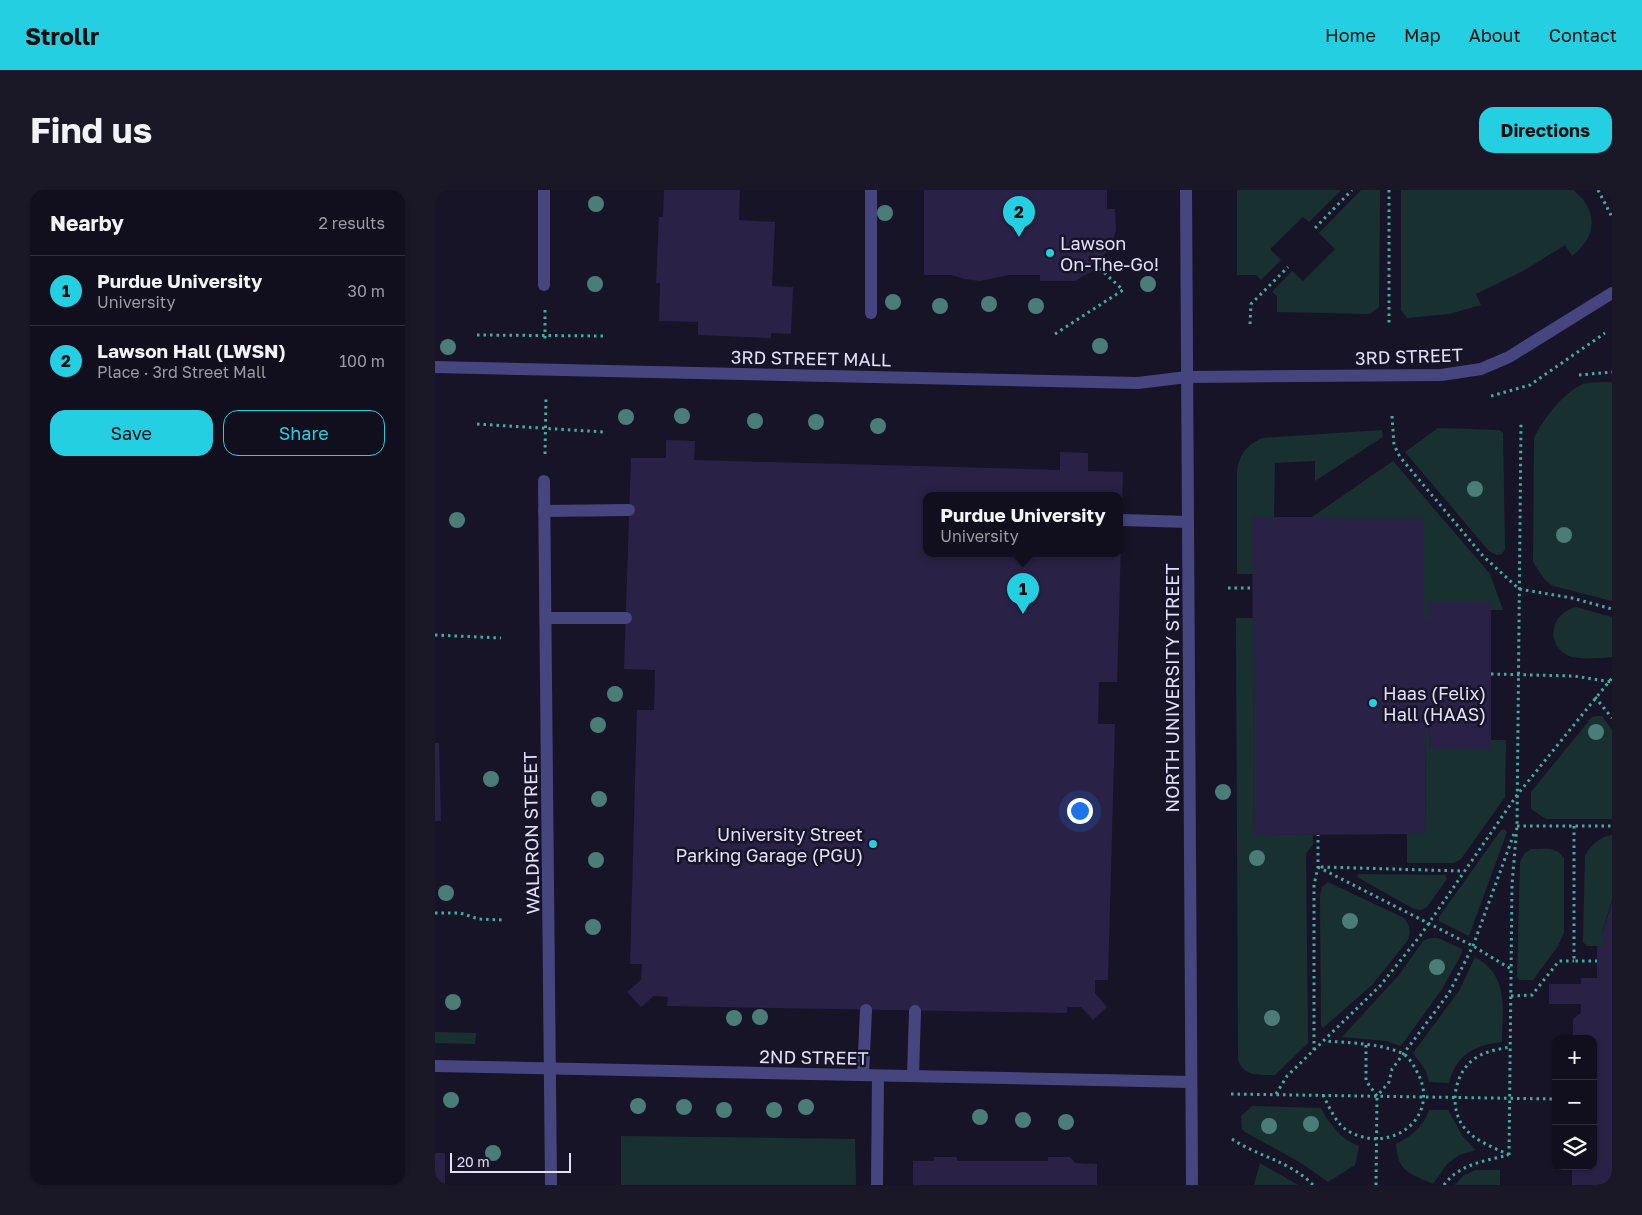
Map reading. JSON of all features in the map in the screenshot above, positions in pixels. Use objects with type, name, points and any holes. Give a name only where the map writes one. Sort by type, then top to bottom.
[{"type":"street","points":[[544,190],[545,285]]},
{"type":"street","points":[[871,190],[871,313]]},
{"type":"street","name":"NORTH UNIVERSITY STREET","points":[[1186,190],[1192,1185]]},
{"type":"street","name":"3RD STREET","points":[[1187,377],[1441,375],[1481,369],[1509,357],[1612,293]]},
{"type":"street","name":"3RD STREET MALL","points":[[435,367],[1138,383],[1187,377]]},
{"type":"street","name":"WALDRON STREET","points":[[545,480],[551,1185]]},
{"type":"street","points":[[545,511],[629,510]]},
{"type":"street","points":[[1123,520],[1188,522]]},
{"type":"street","points":[[546,618],[626,618]]},
{"type":"street","points":[[863,1075],[866,1010]]},
{"type":"street","points":[[913,1076],[915,1011]]},
{"type":"street","name":"2ND STREET","points":[[435,1066],[1191,1082]]},
{"type":"street","points":[[877,1185],[878,1076]]},
{"type":"path","points":[[1315,228],[1352,190]]},
{"type":"path","points":[[1389,190],[1389,325]]},
{"type":"path","points":[[1598,190],[1612,217]]},
{"type":"path","points":[[1055,334],[1123,290],[1097,266]]},
{"type":"path","points":[[1250,324],[1251,304],[1288,267]]},
{"type":"path","points":[[477,335],[606,336]]},
{"type":"path","points":[[1579,375],[1612,372]]},
{"type":"path","points":[[1392,416],[1394,445],[1400,457],[1483,556],[1519,589],[1572,598],[1612,609]]},
{"type":"path","points":[[1509,1155],[1512,884],[1517,826],[1521,421]]},
{"type":"path","points":[[477,424],[604,432]]},
{"type":"path","points":[[1228,588],[1253,588]]},
{"type":"path","points":[[435,635],[501,638]]},
{"type":"path","points":[[1491,674],[1574,676],[1610,682]]},
{"type":"path","points":[[1276,1094],[1287,1076],[1380,986],[1428,923],[1463,870],[1517,796],[1612,678]]},
{"type":"path","points":[[1595,697],[1612,718]]},
{"type":"path","points":[[1517,826],[1612,826]]},
{"type":"path","points":[[1377,1096],[1389,1082],[1392,1069],[1449,992],[1473,946],[1517,826]]},
{"type":"path","points":[[1574,826],[1574,961]]},
{"type":"path","points":[[1314,1050],[1314,885],[1318,867],[1318,835]]},
{"type":"path","points":[[1318,867],[1463,870]]},
{"type":"path","points":[[1318,867],[1473,946],[1511,969]]},
{"type":"path","points":[[435,913],[461,913],[479,920],[503,920]]},
{"type":"path","points":[[1511,996],[1532,995],[1559,961],[1597,961]]},
{"type":"path","points":[[1323,1095],[1334,1116],[1349,1132],[1376,1141],[1395,1137],[1410,1128],[1417,1117],[1424,1096],[1420,1076],[1403,1054],[1367,1045],[1325,1041]]},
{"type":"path","points":[[1367,1045],[1366,1081],[1377,1096],[1376,1185]]},
{"type":"path","points":[[1509,1155],[1476,1139],[1463,1126],[1457,1112],[1455,1096],[1464,1069],[1477,1057],[1495,1050],[1510,1048]]},
{"type":"path","points":[[1231,1094],[1552,1099]]},
{"type":"path","points":[[1232,1139],[1246,1149],[1286,1164],[1313,1185]]},
{"type":"path","points":[[1444,1185],[1461,1169],[1474,1163],[1509,1155]]},
{"type":"green space","points":[[1237,190],[1341,190],[1309,222],[1303,217],[1270,249],[1281,260],[1261,280],[1256,275],[1237,275]]},
{"type":"green space","points":[[1361,190],[1380,190],[1379,307],[1370,314],[1277,312],[1277,296],[1272,292],[1292,271],[1303,281],[1335,249],[1319,233]]},
{"type":"green space","points":[[1401,190],[1573,190],[1587,206],[1592,223],[1586,240],[1572,256],[1565,245],[1523,271],[1476,294],[1481,305],[1449,314],[1407,318],[1401,310]]},
{"type":"green space","points":[[1612,382],[1612,601],[1553,586],[1545,580],[1533,562],[1534,438],[1554,408],[1567,394],[1588,383]]},
{"type":"green space","points":[[1438,428],[1499,430],[1503,433],[1505,549],[1502,554],[1497,555],[1489,551],[1405,452]]},
{"type":"green space","points":[[1382,430],[1383,437],[1315,481],[1315,461],[1275,463],[1274,517],[1253,574],[1237,574],[1237,470],[1242,454],[1248,447],[1262,438]]},
{"type":"green space","points":[[1393,461],[1490,574],[1503,610],[1491,610],[1491,602],[1429,602],[1429,619],[1424,619],[1424,517],[1312,517]]},
{"type":"green space","points":[[1576,607],[1612,617],[1612,657],[1578,658],[1569,656],[1561,651],[1554,637],[1556,622],[1567,610]]},
{"type":"green space","points":[[1236,618],[1253,618],[1254,835],[1313,835],[1313,844],[1306,854],[1308,1043],[1275,1075],[1258,1075],[1248,1072],[1244,1070],[1238,1060]]},
{"type":"green space","points":[[1602,716],[1612,730],[1612,819],[1546,819],[1531,809],[1531,792],[1592,717]]},
{"type":"green space","points":[[1425,731],[1429,731],[1430,749],[1491,749],[1491,740],[1506,740],[1505,797],[1461,859],[1454,863],[1407,863],[1407,834],[1426,834]]},
{"type":"green space","points":[[1504,829],[1507,832],[1469,936],[1439,921],[1439,917],[1501,830]]},
{"type":"green space","points":[[1612,835],[1612,900],[1602,933],[1605,946],[1587,946],[1583,942],[1585,856],[1596,842]]},
{"type":"green space","points":[[1531,849],[1553,850],[1564,858],[1564,933],[1558,946],[1533,980],[1519,980],[1517,976],[1520,862],[1524,854]]},
{"type":"green space","points":[[1358,874],[1445,875],[1447,879],[1427,907],[1421,910],[1414,909],[1357,877]]},
{"type":"green space","points":[[1328,882],[1404,918],[1410,931],[1408,940],[1372,985],[1323,1028],[1321,1025],[1320,895],[1322,887]]},
{"type":"green space","points":[[1430,938],[1438,938],[1462,949],[1462,953],[1442,989],[1401,1046],[1386,1041],[1342,1037],[1399,975],[1423,941]]},
{"type":"green space","points":[[1475,957],[1494,974],[1499,984],[1503,1005],[1502,1042],[1492,1043],[1468,1053],[1456,1065],[1449,1083],[1429,1082],[1426,1071],[1413,1053],[1459,991]]},
{"type":"green space","points":[[435,1032],[476,1033],[475,1044],[435,1043]]},
{"type":"green space","points":[[1252,1106],[1321,1108],[1336,1131],[1346,1140],[1359,1146],[1355,1165],[1328,1182],[1301,1163],[1242,1129],[1241,1116]]},
{"type":"green space","points":[[1429,1110],[1448,1110],[1463,1137],[1476,1150],[1459,1155],[1447,1164],[1433,1184],[1407,1171],[1399,1161],[1396,1144],[1416,1130],[1424,1121]]},
{"type":"green space","points":[[621,1136],[855,1139],[856,1185],[621,1185]]},
{"type":"green space","points":[[1260,1163],[1298,1185],[1254,1185]]},
{"type":"green space","points":[[1476,1170],[1500,1170],[1500,1185],[1455,1185],[1464,1175]]},
{"type":"building","points":[[664,190],[740,190],[739,220],[775,222],[772,286],[793,287],[791,334],[771,333],[771,338],[698,335],[698,322],[659,321],[660,283],[656,283],[659,217],[663,217]]},
{"type":"building","points":[[924,190],[1107,190],[1107,209],[1115,209],[1116,231],[1111,244],[1095,269],[1075,281],[1040,281],[1040,275],[1009,275],[980,281],[952,275],[924,275]]},
{"type":"building","name":"University Street Parking Garage (PGU)","points":[[666,440],[695,441],[694,460],[1060,470],[1060,452],[1088,453],[1088,471],[1123,472],[1122,492],[923,492],[923,557],[1121,557],[1117,682],[1099,682],[1098,724],[1115,724],[1108,980],[1095,980],[1095,993],[1107,1007],[1093,1020],[1081,1007],[1067,1007],[1067,1013],[667,1006],[668,997],[654,996],[641,1007],[627,992],[641,980],[642,964],[630,964],[637,710],[654,710],[655,670],[624,669],[631,458],[666,458]]},
{"type":"building","name":"Haas (Felix) Hall (HAAS)","points":[[1252,517],[1424,517],[1424,619],[1429,619],[1428,602],[1491,602],[1491,749],[1430,749],[1429,731],[1425,731],[1426,834],[1254,835]]},
{"type":"building","points":[[435,743],[439,743],[441,821],[435,821]]},
{"type":"building","points":[[1612,902],[1612,1185],[1572,1185],[1572,1170],[1597,1170],[1597,1035],[1573,1035],[1573,1019],[1581,1013],[1581,1004],[1549,1004],[1549,984],[1581,984],[1581,978],[1597,978],[1597,946],[1605,946],[1602,934]]},
{"type":"building","points":[[435,1153],[445,1153],[445,1185],[435,1185]]},
{"type":"building","points":[[934,1157],[957,1157],[957,1161],[1048,1161],[1048,1157],[1070,1157],[1075,1163],[1097,1164],[1097,1185],[913,1185],[913,1161],[934,1161]]},
{"type":"place","name":"Lawson Hall (LWSN)","points":[[1019,237]]},
{"type":"place","name":"Lawson On-The-Go!","points":[[1050,253]]},
{"type":"place","name":"Purdue University","points":[[1023,614]]},
{"type":"place","name":"Haas (Felix) Hall (HAAS)","points":[[1373,703]]},
{"type":"place","name":"University Street Parking Garage (PGU)","points":[[873,844]]}]
